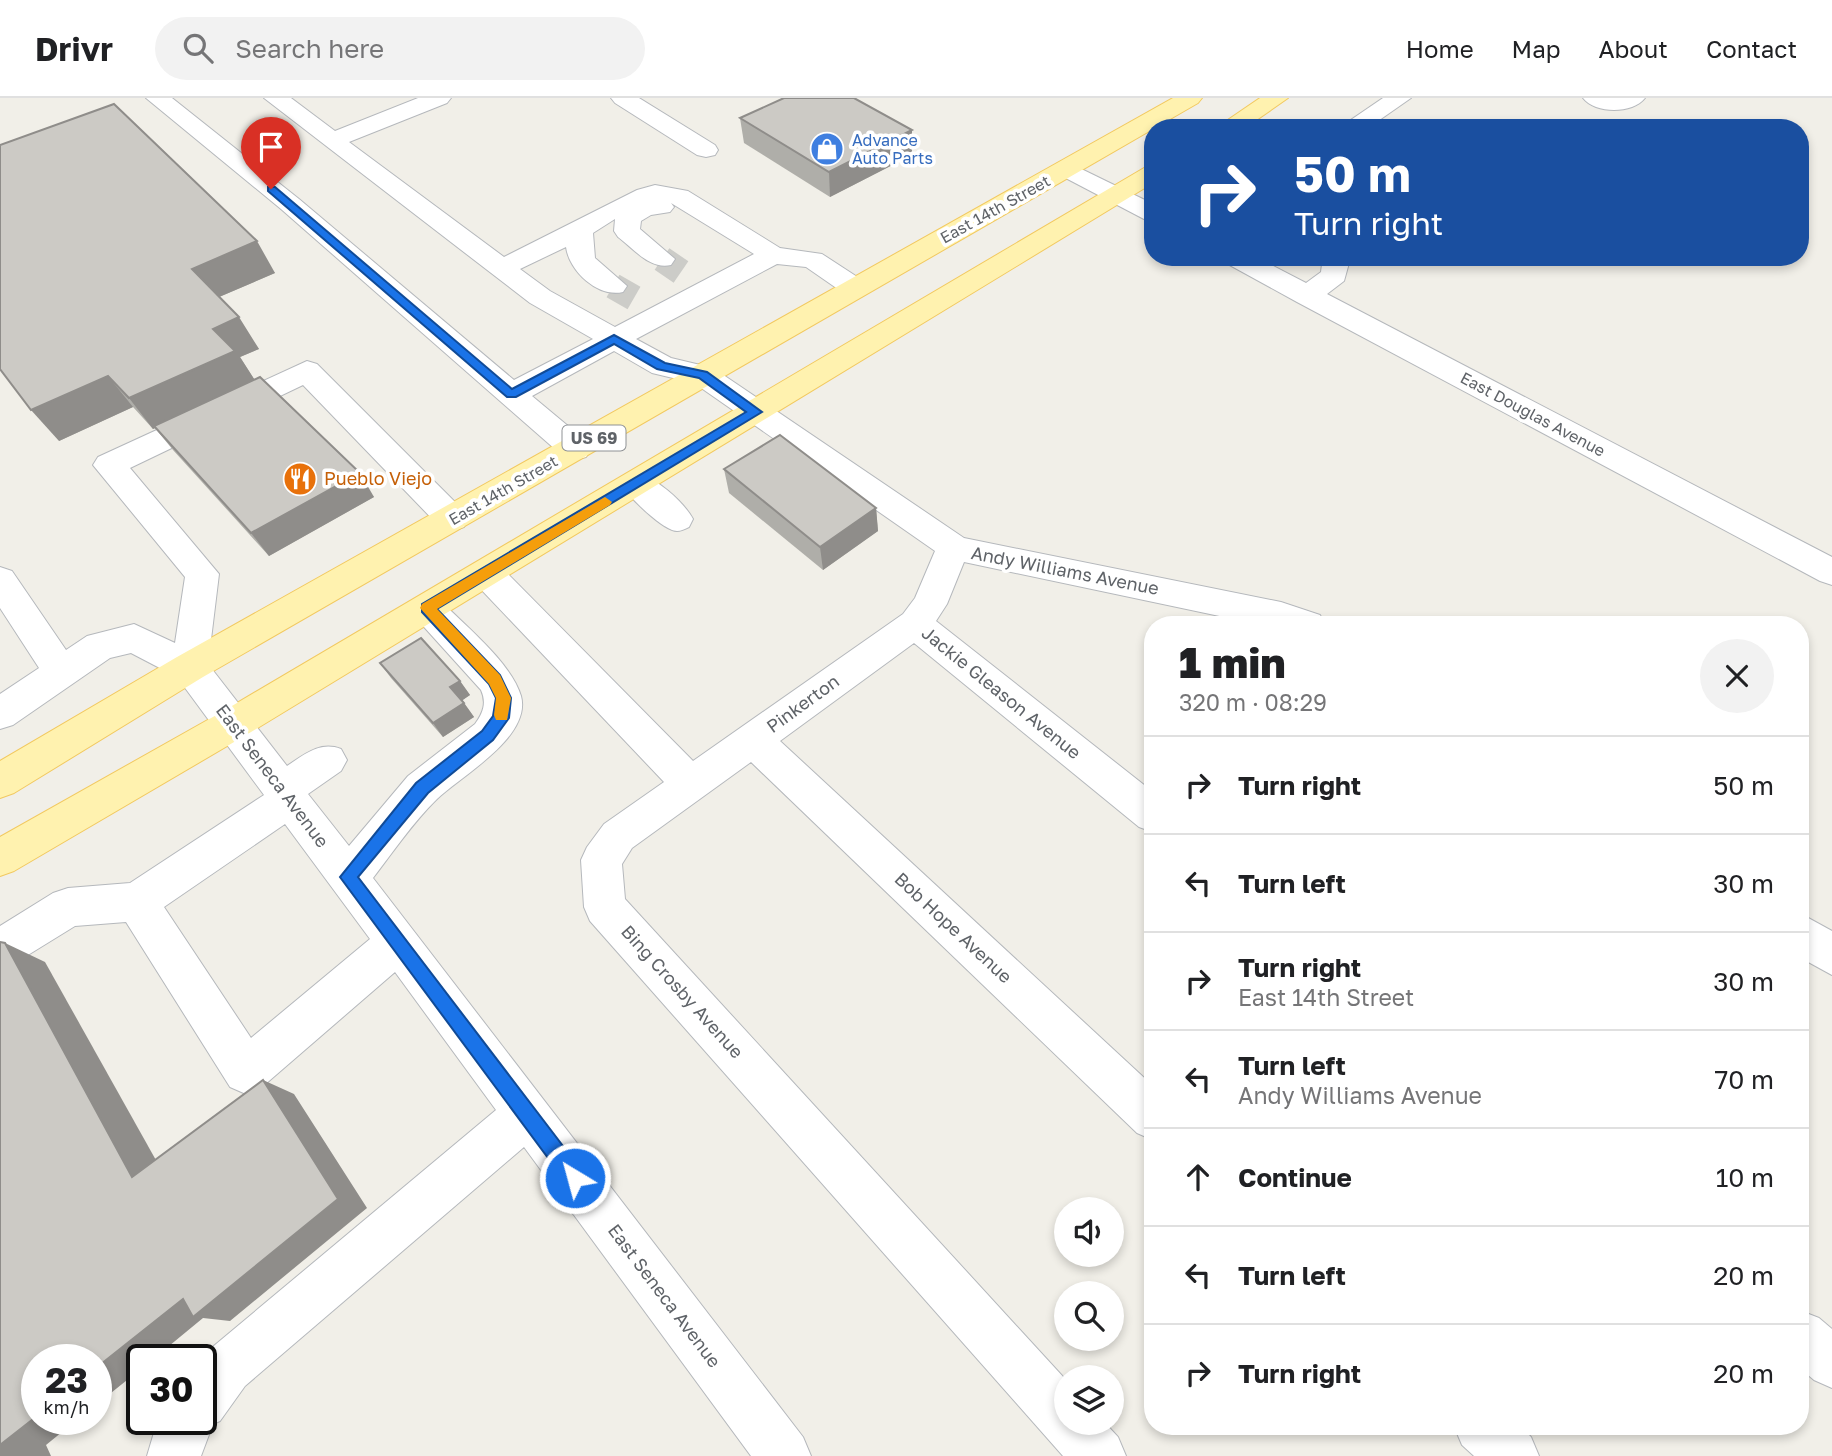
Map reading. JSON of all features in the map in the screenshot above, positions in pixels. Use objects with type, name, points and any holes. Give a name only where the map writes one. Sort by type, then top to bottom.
[{"type":"main road","name":"East 14th Street","points":[[1154,119],[1190,98]]},
{"type":"main road","points":[[1242,119],[1276,98]]},
{"type":"main road","name":"East 14th Street","points":[[0,781],[190,667],[1144,125]]},
{"type":"main road","points":[[0,858],[233,724],[1144,178]]},
{"type":"street","points":[[158,98],[290,204],[575,449]]},
{"type":"street","points":[[276,98],[540,297],[662,366],[703,375]]},
{"type":"street","points":[[332,140],[439,98]]},
{"type":"street","points":[[623,98],[706,150]]},
{"type":"street","points":[[1365,119],[1399,98]]},
{"type":"street","points":[[1595,98],[1614,104],[1633,98]]},
{"type":"street","points":[[1067,169],[1144,209]]},
{"type":"street","points":[[501,268],[580,230],[594,219],[655,193],[679,196],[773,255],[813,260],[855,288]]},
{"type":"street","points":[[694,205],[646,208],[628,217],[627,231],[706,291]]},
{"type":"street","points":[[580,230],[577,251],[586,267],[659,316]]},
{"type":"street","points":[[511,394],[773,255]]},
{"type":"street","name":"East Douglas Avenue","points":[[1252,266],[1832,572]]},
{"type":"street","points":[[1307,296],[1334,275],[1336,266]]},
{"type":"street","points":[[0,714],[100,646],[134,638],[190,667],[202,574],[109,465],[307,371],[452,519]]},
{"type":"street","name":"Andy Williams Avenue","points":[[703,375],[953,547],[987,557],[1284,616]]},
{"type":"street","points":[[636,483],[677,519]]},
{"type":"street","name":"Jackie Gleason Avenue","points":[[953,547],[930,604],[915,624],[1144,809]]},
{"type":"street","points":[[485,573],[691,785]]},
{"type":"street","points":[[0,580],[61,672]]},
{"type":"street","points":[[348,877],[396,799],[422,788],[488,735],[501,718],[503,698],[494,680],[427,608]]},
{"type":"street","name":"Pinkerton","points":[[691,785],[915,624]]},
{"type":"street","name":"East Seneca Avenue","points":[[190,667],[784,1456]]},
{"type":"street","name":"Bob Hope Avenue","points":[[753,740],[1144,1109]]},
{"type":"street","points":[[0,948],[68,907],[137,902],[286,794],[328,760]]},
{"type":"street","name":"Bing Crosby Avenue","points":[[691,785],[618,836],[601,860],[605,906],[1054,1407]]},
{"type":"street","points":[[137,902],[246,1070],[397,943]]},
{"type":"street","points":[[1809,939],[1832,955]]},
{"type":"street","points":[[217,1381],[227,1368],[527,1114]]},
{"type":"street","points":[[1809,1343],[1832,1362]]},
{"type":"street","points":[[174,1456],[179,1435]]},
{"type":"street","name":"Bing Crosby Avenue","points":[[1079,1435],[1098,1456]]},
{"type":"street","points":[[1490,1435],[1512,1456]]},
{"type":"building","points":[[784,98],[854,98],[912,130],[829,172],[740,118]]},
{"type":"building","points":[[114,104],[257,241],[192,269],[239,317],[213,329],[235,351],[129,398],[108,376],[31,410],[0,369],[0,145]]},
{"type":"building","points":[[260,377],[360,473],[251,533],[154,426]]},
{"type":"building","points":[[780,435],[876,508],[820,547],[724,469]]},
{"type":"building","points":[[421,638],[460,681],[450,687],[464,703],[433,723],[380,663]]},
{"type":"building","points":[[0,942],[5,943],[132,1177],[263,1080],[338,1199],[193,1317],[183,1299],[112,1355],[112,1344],[21,1344],[21,1429],[0,1445]]},
{"type":"tunnel","points":[[662,259],[681,272]]},
{"type":"tunnel","points":[[613,286],[634,298]]},
{"type":"slow traffic","points":[[501,715],[503,698],[494,680],[427,608],[605,502]]},
{"type":"place","name":"Advance Auto Parts","points":[[827,149]]},
{"type":"place","name":"Pueblo Viejo","points":[[300,479]]},
{"type":"route","points":[[271,189],[511,394],[614,339],[662,366],[703,375],[755,412],[427,608],[494,680],[503,698],[501,718],[488,735],[422,788],[348,877],[575,1178]]}]
